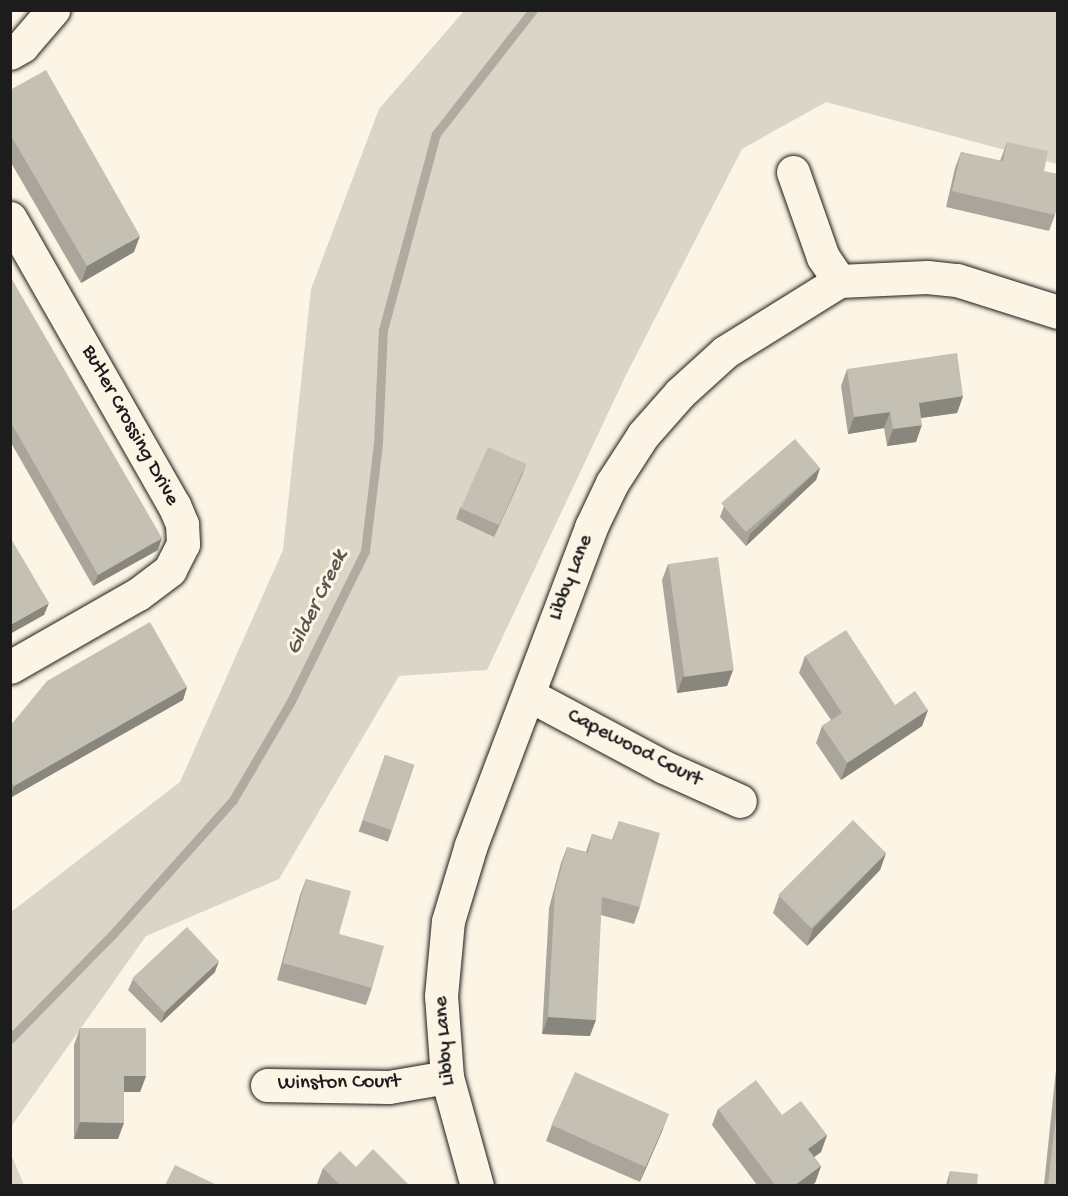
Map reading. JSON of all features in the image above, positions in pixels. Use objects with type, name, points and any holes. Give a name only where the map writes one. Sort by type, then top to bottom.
[{"type":"street","points":[[10,53],[22,46],[53,10]]},
{"type":"street","points":[[793,172],[824,257],[839,281]]},
{"type":"street","name":"Butler Crossing Drive","points":[[10,218],[174,505],[182,525],[183,544],[171,570],[138,594],[10,667]]},
{"type":"street","name":"Libby Lane","points":[[477,1185],[447,1077],[441,996],[448,921],[471,845],[591,527],[612,483],[643,435],[680,393],[725,352],[839,281],[927,277],[957,280],[1058,312]]},
{"type":"street","name":"Capewood Court","points":[[529,695],[664,767],[740,801]]},
{"type":"street","name":"Winston Court","points":[[267,1085],[389,1087],[447,1077]]},
{"type":"shaded area","points":[[464,11],[1057,11],[1057,164],[826,102],[742,149],[626,375],[487,670],[399,676],[279,879],[146,936],[11,1127],[11,912],[180,782],[283,550],[311,289],[379,109]]},
{"type":"shaded area","points":[[11,1154],[24,1185],[11,1185]]},
{"type":"building","points":[[46,70],[140,236],[87,266],[10,134],[10,90]]},
{"type":"building","points":[[1007,142],[1048,151],[1044,171],[1058,174],[1058,205],[1055,215],[952,191],[961,152],[1003,161]]},
{"type":"building","points":[[10,276],[162,538],[98,575],[10,421]]},
{"type":"building","points":[[957,353],[963,396],[919,403],[922,425],[893,429],[890,412],[854,417],[847,369]]},
{"type":"building","points":[[795,439],[820,468],[746,532],[721,503]]},
{"type":"building","points":[[488,447],[526,464],[499,525],[461,508]]},
{"type":"building","points":[[10,537],[49,603],[10,625]]},
{"type":"building","points":[[718,557],[734,670],[684,677],[668,564]]},
{"type":"building","points":[[150,622],[187,687],[14,786],[10,780],[10,726],[47,681]]},
{"type":"building","points":[[846,630],[895,705],[915,691],[928,710],[847,763],[822,726],[842,713],[805,656]]},
{"type":"building","points":[[385,755],[414,765],[392,830],[363,820]]},
{"type":"building","points":[[853,820],[886,853],[811,928],[778,895]]},
{"type":"building","points":[[619,821],[660,833],[640,907],[602,897],[596,1020],[548,1017],[555,891],[567,847],[588,853],[592,834],[613,840]]},
{"type":"building","points":[[306,879],[351,891],[339,934],[384,946],[372,988],[283,963]]},
{"type":"building","points":[[187,927],[219,961],[164,1013],[132,978]]},
{"type":"building","points":[[80,1028],[146,1028],[146,1076],[124,1076],[124,1123],[80,1122]]},
{"type":"building","points":[[575,1072],[669,1114],[646,1167],[551,1125]]},
{"type":"building","points":[[756,1080],[782,1115],[801,1101],[827,1135],[808,1149],[821,1166],[795,1185],[775,1185],[718,1109]]},
{"type":"building","points":[[1058,1097],[1058,1185],[1048,1185]]},
{"type":"building","points":[[373,1149],[409,1185],[337,1185],[339,1184],[323,1168],[340,1151],[356,1167]]},
{"type":"building","points":[[175,1165],[217,1185],[165,1185]]},
{"type":"building","points":[[950,1171],[978,1174],[977,1185],[949,1185]]},
{"type":"waterway","name":"Gilder Creek","points":[[10,1039],[112,935],[233,800],[290,703],[365,551],[378,443],[383,330],[436,134],[533,10]]}]
